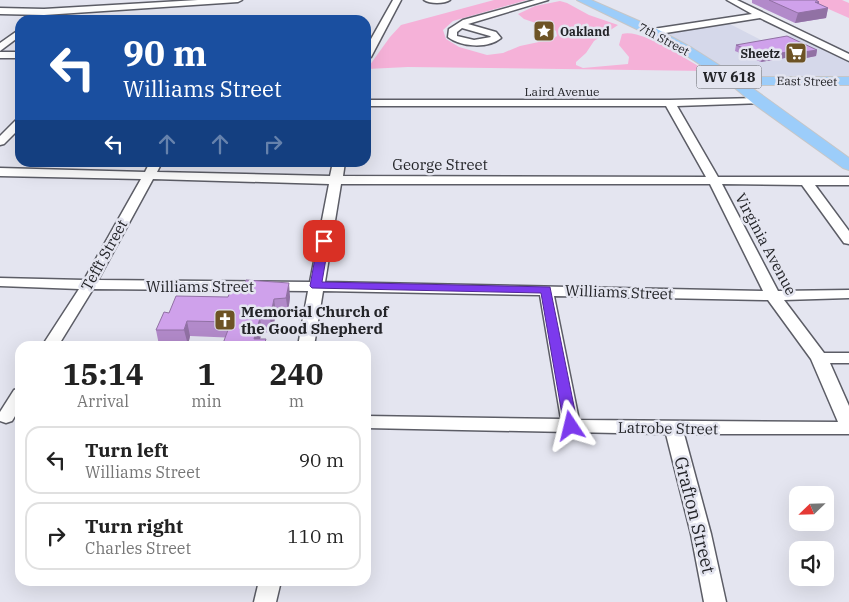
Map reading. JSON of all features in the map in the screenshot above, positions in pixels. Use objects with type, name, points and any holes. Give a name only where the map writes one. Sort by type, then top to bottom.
[{"type":"main road","name":"7th Street","points":[[573,0],[598,3]]},
{"type":"main road","name":"7th Street","points":[[582,0],[598,3],[688,51],[735,81],[758,101],[849,165]]},
{"type":"main road","name":"East Street","points":[[735,81],[849,81]]},
{"type":"street","points":[[40,15],[59,0]]},
{"type":"street","points":[[0,11],[44,12],[177,2],[238,0]]},
{"type":"street","points":[[371,48],[397,0]]},
{"type":"street","points":[[428,0],[446,0]]},
{"type":"street","points":[[461,25],[491,14],[544,0]]},
{"type":"street","points":[[731,0],[849,58]]},
{"type":"street","points":[[653,32],[761,15]]},
{"type":"street","points":[[0,48],[15,36]]},
{"type":"street","points":[[0,54],[15,55]]},
{"type":"street","name":"Laird Avenue","points":[[371,103],[670,103],[758,101]]},
{"type":"street","name":"Virginia Avenue","points":[[670,103],[714,181],[774,297],[819,358],[849,427]]},
{"type":"street","points":[[0,142],[15,127]]},
{"type":"street","name":"Tefft Street","points":[[53,341],[88,286],[154,167]]},
{"type":"street","points":[[307,341],[338,167]]},
{"type":"street","name":"George Street","points":[[0,172],[336,180],[849,181]]},
{"type":"street","points":[[806,181],[849,240]]},
{"type":"street","name":"Williams Street","points":[[0,282],[88,286],[316,286],[546,290],[774,297],[849,294]]},
{"type":"street","points":[[546,290],[571,426]]},
{"type":"street","points":[[819,358],[849,358]]},
{"type":"street","points":[[9,417],[15,404]]},
{"type":"street","name":"Latrobe Street","points":[[371,422],[673,428],[849,427]]},
{"type":"street","name":"Grafton Street","points":[[673,428],[701,534],[715,602]]},
{"type":"street","points":[[265,602],[269,586]]},
{"type":"shaded area","points":[[494,0],[527,0],[453,21],[443,30],[446,39],[459,47],[487,55],[503,53],[520,46],[553,39],[557,36],[556,31],[553,29],[524,19],[518,14],[535,6],[560,1],[589,15],[618,25],[594,41],[586,53],[576,62],[576,65],[583,68],[628,64],[629,57],[619,45],[622,34],[631,33],[653,40],[707,71],[408,67],[371,69],[371,63],[401,25]]},
{"type":"shaded area","points":[[808,0],[842,0],[849,3],[849,18]]},
{"type":"shaded area","points":[[728,23],[761,40],[793,35],[849,62],[849,78],[763,76],[737,73],[664,33]]},
{"type":"building","points":[[769,0],[816,0],[819,2],[815,2],[828,8],[798,13]]},
{"type":"building","points":[[787,36],[817,50],[797,53],[793,51],[763,56],[736,45]]},
{"type":"building","points":[[246,280],[289,283],[286,298],[274,299],[270,318],[260,318],[254,339],[266,339],[265,341],[224,341],[231,322],[187,321],[184,330],[156,330],[164,312],[169,313],[176,296],[228,297],[232,287],[244,287]]},
{"type":"place","name":"Oakland","points":[[544,31]]},
{"type":"place","name":"Sheetz","points":[[796,53]]},
{"type":"place","name":"Memorial Church of the Good Shepherd","points":[[225,320]]},
{"type":"route","points":[[324,241],[316,286],[546,290],[571,426]]}]
